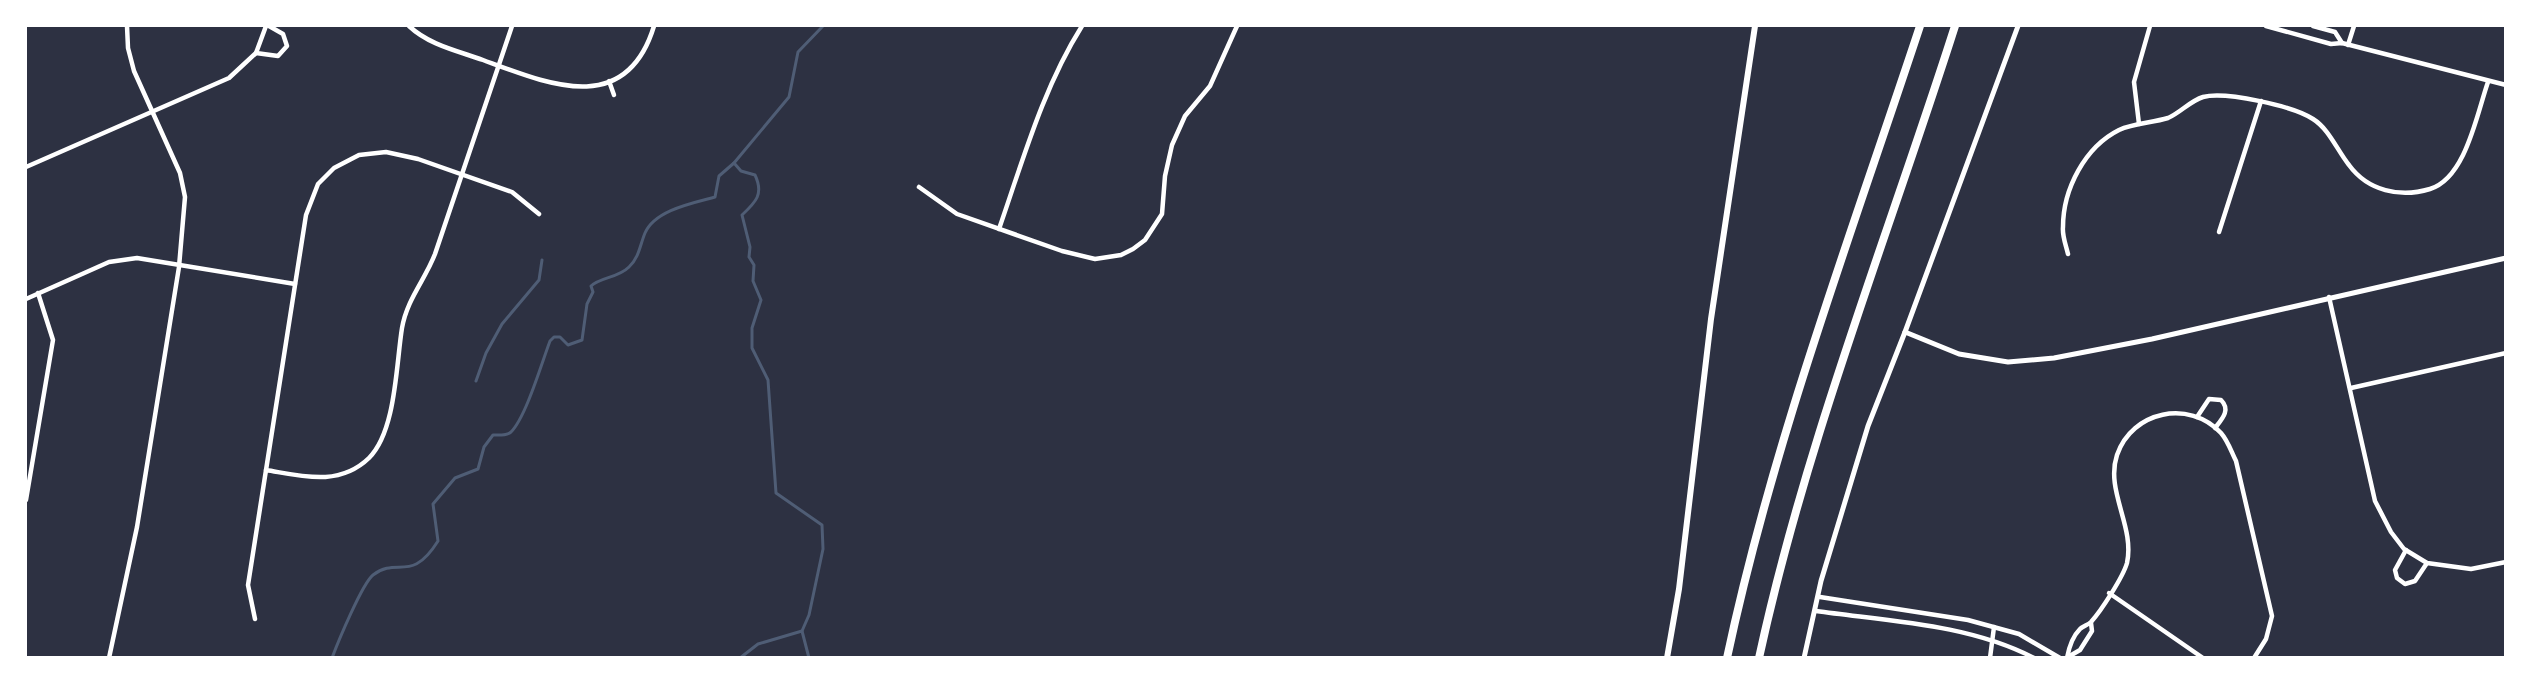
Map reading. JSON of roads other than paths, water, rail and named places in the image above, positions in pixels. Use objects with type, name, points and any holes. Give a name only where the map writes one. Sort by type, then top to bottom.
[{"type":"highway","points":[[1726,657],[1751,553],[1789,419],[1920,26]]},
{"type":"highway","points":[[1759,657],[1780,569],[1826,408],[1955,26]]},
{"type":"main road","points":[[1667,657],[1679,589],[1711,319],[1755,26]]},
{"type":"street","points":[[109,657],[137,527],[183,233],[183,185],[131,60],[127,26]]},
{"type":"street","points":[[26,167],[229,78],[255,54],[268,26],[283,34],[288,46],[278,56],[255,54]]},
{"type":"street","points":[[409,26],[434,42],[565,87],[592,87],[620,76],[640,58],[654,26]]},
{"type":"street","points":[[266,470],[317,478],[336,476],[360,466],[378,446],[388,424],[406,312],[413,293],[434,256],[512,26]]},
{"type":"street","points":[[999,229],[1058,67],[1082,26]]},
{"type":"street","points":[[919,187],[957,214],[1062,251],[1095,259],[1121,255],[1145,240],[1162,214],[1165,176],[1172,144],[1185,116],[1210,86],[1238,26]]},
{"type":"street","points":[[1804,657],[1820,597],[1821,581],[1868,426],[2018,26]]},
{"type":"street","points":[[2139,124],[2134,82],[2150,26]]},
{"type":"street","points":[[2266,26],[2331,44],[2345,44],[2505,85]]},
{"type":"street","points":[[2313,26],[2335,32],[2345,44]]},
{"type":"street","points":[[2345,44],[2354,26]]},
{"type":"street","points":[[609,81],[614,95]]},
{"type":"street","points":[[2068,254],[2062,228],[2069,192],[2077,173],[2093,148],[2107,137],[2139,124],[2169,117],[2203,97],[2226,95],[2261,101],[2313,119],[2329,135],[2360,178],[2381,190],[2407,193],[2432,189],[2452,175],[2462,159],[2488,82]]},
{"type":"street","points":[[2219,232],[2261,101]]},
{"type":"street","points":[[255,619],[248,585],[310,200],[321,180],[342,163],[359,155],[386,152],[418,159],[512,192],[539,214]]},
{"type":"street","points":[[26,299],[122,260],[136,258],[178,267],[295,284]]},
{"type":"street","points":[[1905,332],[1959,354],[2008,362],[2054,358],[2152,339],[2505,258]]},
{"type":"street","points":[[26,500],[53,340],[38,293]]},
{"type":"street","points":[[2329,297],[2375,501],[2391,532],[2406,550],[2427,563],[2471,569],[2505,562]]},
{"type":"street","points":[[2351,388],[2505,353]]},
{"type":"street","points":[[2197,417],[2209,399],[2221,400],[2225,405],[2225,414],[2214,428]]},
{"type":"street","points":[[2067,657],[2070,644],[2080,629],[2091,623],[2126,564],[2129,539],[2114,480],[2118,453],[2129,432],[2151,418],[2171,412],[2197,417],[2214,428],[2226,439],[2236,461],[2270,601],[2271,626],[2266,639],[2254,657]]},
{"type":"street","points":[[2406,550],[2395,570],[2397,578],[2405,584],[2415,581],[2427,563]]},
{"type":"street","points":[[2109,594],[2203,657]]},
{"type":"street","points":[[1820,597],[1968,620],[2019,634],[2061,657]]},
{"type":"street","points":[[1816,611],[1955,632],[2014,647],[2034,657]]},
{"type":"street","points":[[2067,657],[2080,650],[2092,631],[2091,623]]},
{"type":"street","points":[[1990,657],[1994,627]]},
{"type":"waterway","points":[[332,658],[368,580],[382,570],[412,566],[420,562],[438,541],[433,504],[455,478],[478,469],[484,447],[493,435],[509,433],[517,425],[528,402],[550,341],[554,337],[560,337],[568,345],[582,340],[587,304],[593,292],[591,286],[629,267],[637,255],[645,233],[657,219],[686,205],[715,197],[719,176],[734,163],[789,97],[798,52],[823,26]]},
{"type":"waterway","points":[[734,163],[741,171],[755,175],[759,187],[755,202],[742,215],[750,247],[749,257],[754,265],[753,281],[761,300],[752,328],[752,348],[768,380],[776,493],[822,525],[823,549],[809,615],[802,631],[809,658]]},
{"type":"waterway","points":[[476,381],[486,353],[502,324],[539,280],[542,260]]},
{"type":"waterway","points":[[740,658],[758,644],[802,631]]}]
